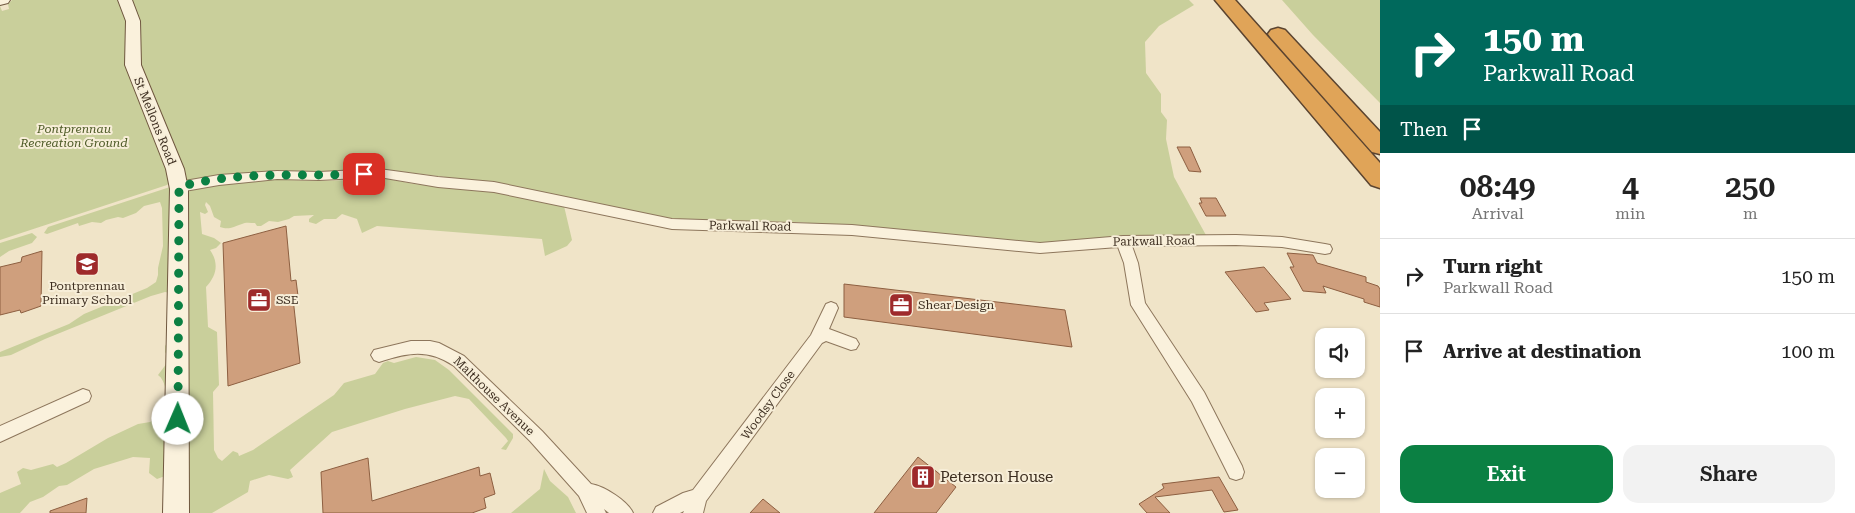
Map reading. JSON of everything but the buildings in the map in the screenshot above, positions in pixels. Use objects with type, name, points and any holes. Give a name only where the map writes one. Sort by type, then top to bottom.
[{"type":"highway","points":[[1225,0],[1380,179]]},
{"type":"highway","points":[[1247,0],[1380,146]]},
{"type":"main road","name":"St Mellons Road","points":[[125,0],[133,21],[133,65],[175,168],[179,187],[176,513]]},
{"type":"street","name":"Parkwall Road","points":[[179,187],[219,180],[277,174],[319,176],[379,173],[438,182],[494,187],[672,224],[852,230],[1040,248],[1123,241],[1236,240],[1282,242],[1326,249]]},
{"type":"street","points":[[1123,241],[1131,263],[1138,305],[1198,397],[1236,472]]},
{"type":"street","name":"Woodsy Close","points":[[662,513],[689,499],[695,506],[817,338],[831,308]]},
{"type":"street","points":[[817,338],[824,334],[837,337],[851,344]]},
{"type":"street","name":"Malthouse Avenue","points":[[380,355],[416,346],[436,348],[447,352],[459,360],[536,436],[587,492],[588,500],[597,513]]},
{"type":"street","points":[[0,434],[83,396]]},
{"type":"street","name":"Malthouse Avenue","points":[[587,492],[596,493],[624,513]]},
{"type":"green space","name":"Pontprennau Recreation Ground","points":[[12,0],[120,0],[128,23],[155,135],[170,182],[167,185],[0,240],[0,6],[2,11],[9,9],[8,4]]},
{"type":"green space","points":[[130,0],[1189,0],[1194,5],[1159,26],[1145,42],[1146,73],[1161,94],[1161,112],[1167,120],[1166,139],[1174,177],[1207,237],[1042,245],[798,222],[680,220],[486,182],[373,168],[260,179],[316,181],[388,179],[414,184],[502,193],[564,206],[572,240],[567,246],[545,256],[542,239],[377,226],[362,233],[357,219],[342,214],[336,219],[324,219],[316,224],[309,222],[309,219],[314,215],[294,216],[278,222],[269,221],[261,226],[257,226],[255,223],[243,223],[226,228],[220,227],[221,221],[214,217],[210,206],[206,202],[205,205],[208,212],[205,214],[200,212],[202,234],[214,238],[221,243],[216,248],[210,250],[216,264],[213,278],[206,287],[208,327],[217,332],[219,385],[213,392],[214,450],[218,458],[222,461],[233,451],[238,453],[239,456],[253,450],[334,395],[344,383],[375,374],[383,363],[388,361],[394,363],[416,357],[435,360],[449,370],[513,434],[513,438],[506,450],[501,449],[508,441],[506,438],[469,399],[455,396],[405,409],[332,432],[290,470],[293,477],[288,479],[269,475],[250,481],[248,492],[212,513],[180,513],[165,476],[157,479],[149,473],[150,458],[133,457],[94,469],[67,485],[59,486],[43,497],[30,502],[20,513],[0,513],[0,493],[21,484],[17,472],[23,468],[31,470],[53,464],[57,467],[108,438],[138,424],[150,422],[167,414],[164,382],[158,375],[170,359],[165,352],[165,346],[171,337],[170,293],[165,292],[151,296],[45,339],[11,355],[0,357],[0,352],[69,324],[84,314],[147,288],[156,282],[163,246],[162,208],[160,202],[144,206],[136,213],[123,218],[118,217],[101,223],[92,222],[79,226],[78,223],[47,234],[44,233],[48,227],[170,187],[182,198],[191,190],[136,65]]},
{"type":"green space","points":[[1282,0],[1380,0],[1380,103],[1313,35]]},
{"type":"green space","points":[[32,233],[37,237],[32,243],[9,251],[0,257],[0,243]]},
{"type":"green space","points":[[544,469],[550,481],[568,497],[576,513],[511,513],[540,489]]},
{"type":"place","name":"Pontprennau Primary School","points":[[87,264]]},
{"type":"place","name":"SSE","points":[[259,300]]},
{"type":"place","name":"Shear Design","points":[[901,305]]},
{"type":"place","name":"Peterson House","points":[[923,477]]},
{"type":"route","points":[[178,419],[179,187],[202,182],[277,174],[319,176],[364,174]]}]
